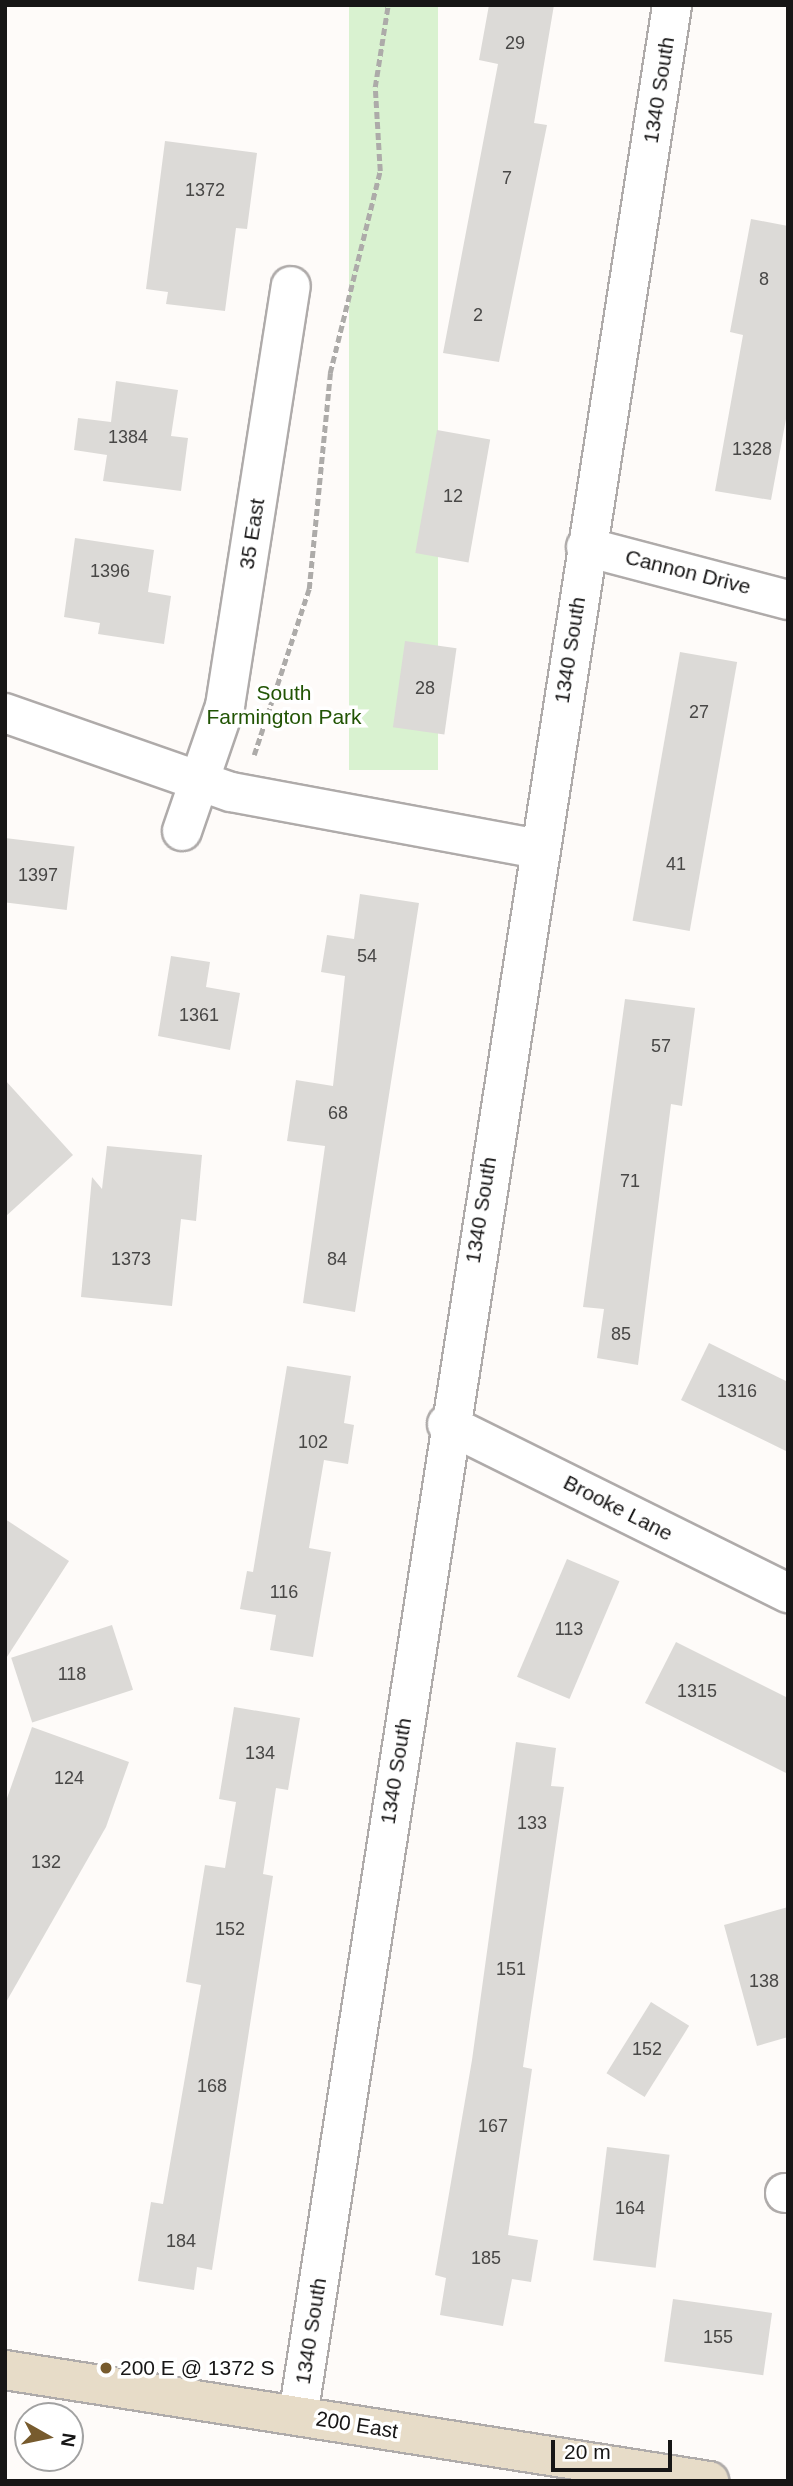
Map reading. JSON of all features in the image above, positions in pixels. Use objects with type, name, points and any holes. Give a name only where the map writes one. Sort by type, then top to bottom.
[{"type":"main road","name":"200 East","points":[[5,2370],[709,2481]]},
{"type":"street","name":"1340 South","points":[[298,2416],[447,1424],[672,5]]},
{"type":"street","name":"35 East","points":[[182,831],[218,786],[225,706],[291,286]]},
{"type":"street","name":"Cannon Drive","points":[[586,547],[788,600]]},
{"type":"street","points":[[5,713],[218,786],[538,849]]},
{"type":"street","name":"Brooke Lane","points":[[447,1424],[788,1593]]},
{"type":"path","points":[[218,786],[263,740],[309,589],[330,373],[380,171],[375,87],[388,5]]},
{"type":"green space","points":[[349,5],[438,5],[438,770],[349,770]]},
{"type":"building","points":[[489,5],[554,5],[534,123],[547,125],[499,362],[443,353],[498,64],[479,60]]},
{"type":"building","points":[[165,141],[257,153],[247,229],[236,228],[225,311],[166,304],[168,292],[146,289]]},
{"type":"building","points":[[751,219],[788,226],[788,408],[771,500],[715,491],[743,335],[730,332]]},
{"type":"building","points":[[116,381],[178,390],[171,436],[188,438],[181,491],[103,481],[107,455],[74,450],[78,418],[111,422]]},
{"type":"building","points":[[437,430],[490,439],[468,562],[415,553]]},
{"type":"building","points":[[75,538],[154,550],[148,592],[171,596],[164,644],[98,634],[100,623],[64,617]]},
{"type":"building","points":[[405,641],[456,648],[444,734],[393,727]]},
{"type":"building","points":[[680,652],[737,662],[690,931],[633,921]]},
{"type":"building","points":[[5,838],[74,847],[67,910],[5,902]]},
{"type":"building","points":[[360,894],[419,903],[355,1312],[303,1303],[325,1146],[287,1141],[296,1080],[333,1086],[345,976],[321,972],[327,935],[354,939]]},
{"type":"building","points":[[171,956],[210,962],[206,987],[240,993],[230,1050],[158,1036]]},
{"type":"building","points":[[625,999],[695,1008],[682,1106],[671,1104],[638,1365],[597,1358],[604,1309],[583,1307]]},
{"type":"building","points":[[5,1080],[73,1155],[5,1217]]},
{"type":"building","points":[[107,1146],[202,1155],[196,1221],[181,1219],[172,1306],[81,1297],[92,1177],[102,1189]]},
{"type":"building","points":[[709,1343],[788,1382],[788,1452],[681,1400]]},
{"type":"building","points":[[287,1366],[351,1376],[344,1423],[354,1425],[348,1464],[324,1460],[309,1548],[331,1552],[313,1657],[270,1650],[276,1615],[240,1609],[247,1571],[253,1572]]},
{"type":"building","points":[[5,1519],[69,1561],[5,1660]]},
{"type":"building","points":[[567,1559],[619,1581],[569,1699],[517,1677]]},
{"type":"building","points":[[112,1625],[133,1690],[32,1722],[11,1658]]},
{"type":"building","points":[[676,1642],[788,1698],[788,1774],[645,1703]]},
{"type":"building","points":[[234,1707],[300,1718],[288,1790],[276,1788],[263,1874],[273,1876],[212,2270],[197,2267],[194,2290],[138,2281],[151,2202],[163,2204],[201,1985],[186,1982],[205,1865],[225,1868],[236,1802],[219,1799]]},
{"type":"building","points":[[32,1727],[129,1762],[106,1827],[5,2004],[5,1804]]},
{"type":"building","points":[[516,1742],[556,1748],[551,1786],[564,1787],[523,2067],[532,2069],[508,2235],[538,2240],[531,2282],[512,2279],[503,2326],[440,2315],[446,2278],[435,2275],[472,2060]]},
{"type":"building","points":[[788,1907],[788,2037],[757,2046],[724,1925]]},
{"type":"building","points":[[651,2002],[689,2026],[645,2097],[606,2073]]},
{"type":"building","points":[[607,2147],[670,2155],[656,2268],[593,2260]]},
{"type":"building","points":[[673,2299],[772,2313],[763,2375],[664,2361]]},
{"type":"place","name":"200 E @ 1372 S","points":[[106,2368]]},
{"type":"park label","name":"South Farmington Park","points":[[284,705]]}]
